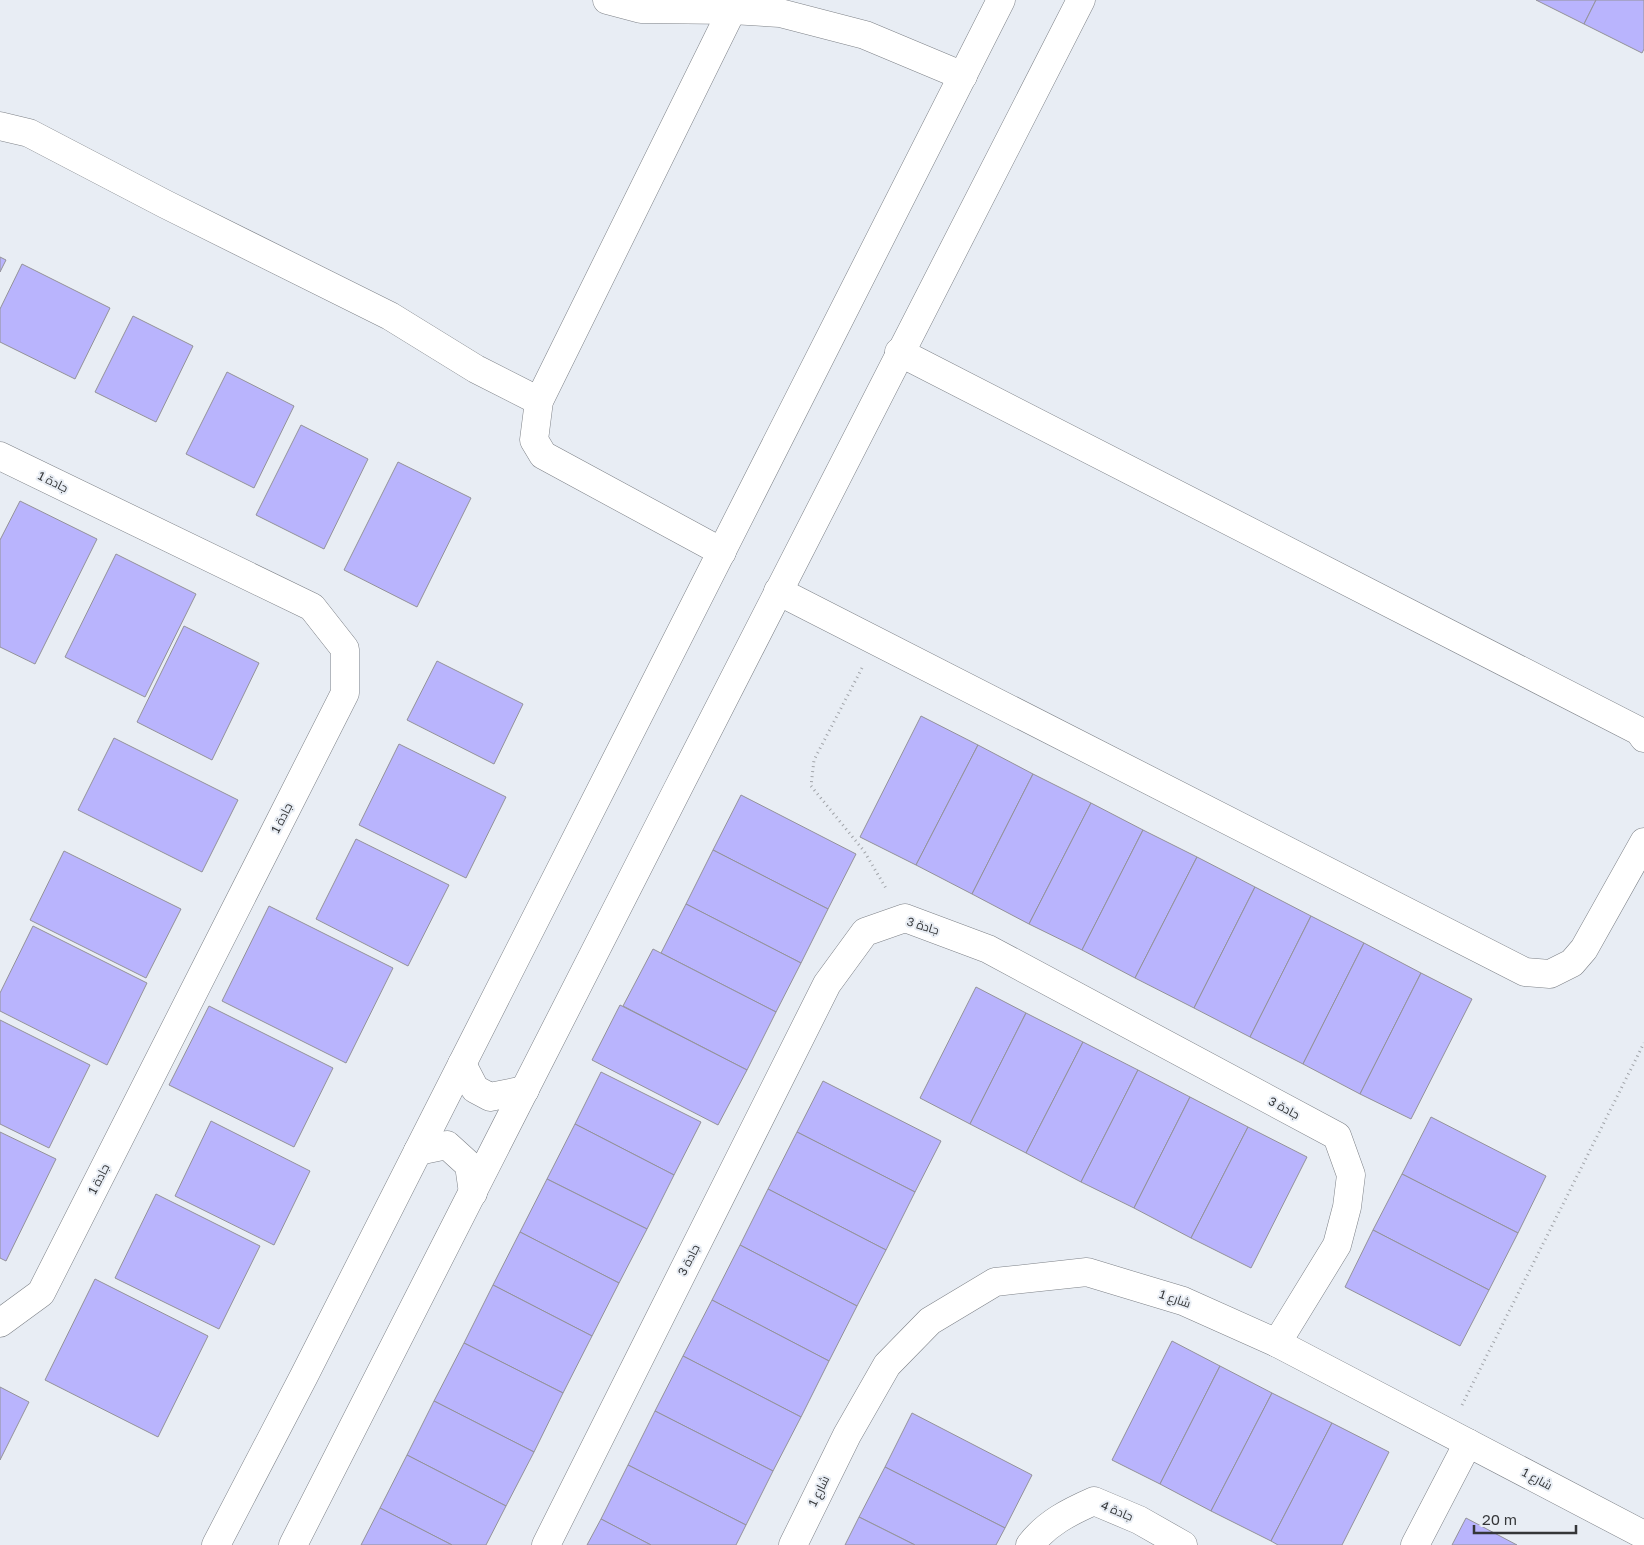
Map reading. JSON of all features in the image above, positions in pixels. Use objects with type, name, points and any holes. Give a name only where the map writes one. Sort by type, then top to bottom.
[{"type":"street","points":[[607,0],[641,9],[780,12],[865,36],[962,76]]},
{"type":"street","points":[[216,1545],[304,1376],[1001,0]]},
{"type":"street","points":[[293,1545],[899,352],[1082,0]]},
{"type":"street","points":[[722,552],[543,455],[534,440],[539,401],[732,10]]},
{"type":"street","points":[[0,126],[29,133],[157,200],[390,316],[476,369],[539,401]]},
{"type":"street","points":[[899,352],[1639,731],[1644,738]]},
{"type":"street","name":"جادة 1","points":[[0,456],[312,607],[345,649],[345,693],[41,1293],[0,1322]]},
{"type":"street","points":[[778,591],[1525,972],[1550,974],[1572,963],[1584,949],[1644,842]]},
{"type":"street","name":"جادة 3","points":[[546,1545],[827,984],[865,932],[905,918],[988,948],[1337,1136],[1351,1175],[1347,1207],[1337,1245],[1277,1343]]},
{"type":"street","points":[[462,1064],[475,1090],[490,1097],[525,1090]]},
{"type":"street","points":[[418,1151],[447,1145],[469,1165],[473,1193]]},
{"type":"street","name":"شارع 1","points":[[793,1545],[847,1435],[887,1364],[930,1321],[995,1282],[1087,1272],[1183,1301],[1277,1343],[1458,1438],[1632,1536]]},
{"type":"street","points":[[1415,1545],[1458,1438]]},
{"type":"street","name":"جادة 4","points":[[1030,1545],[1038,1535],[1067,1513],[1094,1501],[1138,1520],[1183,1545]]},
{"type":"path","points":[[877,641],[814,760],[812,786],[864,851],[905,918]]},
{"type":"path","points":[[1458,1438],[1644,1043]]},
{"type":"building","points":[[1536,0],[1596,0],[1584,24]]},
{"type":"building","points":[[1596,0],[1644,0],[1644,49],[1642,53],[1584,24]]},
{"type":"building","points":[[0,257],[6,260],[0,272]]},
{"type":"building","points":[[22,264],[110,308],[75,379],[0,342],[0,309]]},
{"type":"building","points":[[133,316],[193,346],[156,422],[95,392]]},
{"type":"building","points":[[227,372],[294,406],[254,488],[186,454]]},
{"type":"building","points":[[301,425],[368,459],[324,549],[256,515]]},
{"type":"building","points":[[398,462],[471,498],[417,607],[344,570]]},
{"type":"building","points":[[20,501],[97,539],[35,664],[0,647],[0,540]]},
{"type":"building","points":[[116,554],[196,594],[145,697],[65,657]]},
{"type":"building","points":[[184,626],[259,663],[212,760],[137,722]]},
{"type":"building","points":[[437,661],[523,704],[494,764],[407,720]]},
{"type":"building","points":[[921,716],[978,745],[916,865],[860,837]]},
{"type":"building","points":[[114,738],[238,800],[202,872],[78,810]]},
{"type":"building","points":[[399,744],[506,797],[466,878],[359,825]]},
{"type":"building","points":[[978,745],[1033,774],[972,894],[916,865]]},
{"type":"building","points":[[1033,774],[1091,803],[1029,924],[972,894]]},
{"type":"building","points":[[741,795],[856,854],[828,909],[713,850]]},
{"type":"building","points":[[1091,803],[1143,830],[1082,950],[1029,924]]},
{"type":"building","points":[[1143,830],[1197,857],[1135,978],[1082,950]]},
{"type":"building","points":[[356,839],[449,885],[408,966],[316,919]]},
{"type":"building","points":[[713,850],[828,909],[801,963],[686,904]]},
{"type":"building","points":[[64,851],[181,909],[146,978],[30,920]]},
{"type":"building","points":[[1197,857],[1255,887],[1194,1008],[1135,978]]},
{"type":"building","points":[[1255,887],[1311,916],[1250,1037],[1194,1008]]},
{"type":"building","points":[[686,904],[801,963],[776,1012],[661,953]]},
{"type":"building","points":[[269,906],[393,968],[346,1063],[222,1001]]},
{"type":"building","points":[[1311,916],[1364,943],[1303,1064],[1250,1037]]},
{"type":"building","points":[[33,926],[147,983],[107,1065],[0,1011],[0,993]]},
{"type":"building","points":[[1364,943],[1421,973],[1360,1094],[1303,1064]]},
{"type":"building","points":[[653,949],[776,1012],[747,1070],[623,1006]]},
{"type":"building","points":[[1421,973],[1472,999],[1411,1119],[1360,1094]]},
{"type":"building","points":[[976,987],[1026,1013],[970,1124],[920,1098]]},
{"type":"building","points":[[620,1005],[747,1070],[718,1125],[592,1060]]},
{"type":"building","points":[[209,1006],[333,1068],[294,1147],[169,1085]]},
{"type":"building","points":[[1026,1013],[1083,1042],[1026,1153],[970,1124]]},
{"type":"building","points":[[0,1020],[90,1065],[49,1148],[0,1124]]},
{"type":"building","points":[[1083,1042],[1138,1070],[1081,1182],[1026,1153]]},
{"type":"building","points":[[1138,1070],[1190,1097],[1134,1208],[1081,1182]]},
{"type":"building","points":[[601,1072],[701,1122],[674,1175],[575,1124]]},
{"type":"building","points":[[823,1081],[941,1141],[915,1192],[797,1132]]},
{"type":"building","points":[[1190,1097],[1248,1127],[1191,1238],[1134,1208]]},
{"type":"building","points":[[1431,1117],[1546,1176],[1518,1233],[1402,1174]]},
{"type":"building","points":[[211,1121],[310,1171],[274,1245],[175,1196]]},
{"type":"building","points":[[575,1124],[674,1175],[647,1229],[547,1179]]},
{"type":"building","points":[[1248,1127],[1307,1157],[1251,1268],[1191,1238]]},
{"type":"building","points":[[0,1132],[56,1159],[6,1261],[0,1258]]},
{"type":"building","points":[[797,1132],[915,1192],[886,1250],[768,1189]]},
{"type":"building","points":[[1402,1174],[1518,1233],[1489,1290],[1373,1230]]},
{"type":"building","points":[[547,1179],[647,1229],[619,1283],[520,1232]]},
{"type":"building","points":[[768,1189],[886,1250],[857,1306],[740,1245]]},
{"type":"building","points":[[156,1194],[260,1246],[219,1329],[115,1278]]},
{"type":"building","points":[[1373,1230],[1489,1290],[1460,1346],[1345,1287]]},
{"type":"building","points":[[520,1232],[619,1283],[592,1336],[493,1285]]},
{"type":"building","points":[[740,1245],[857,1306],[829,1361],[712,1300]]},
{"type":"building","points":[[95,1279],[208,1336],[158,1437],[45,1380]]},
{"type":"building","points":[[493,1285],[592,1336],[563,1393],[464,1343]]},
{"type":"building","points":[[712,1300],[829,1361],[801,1417],[683,1356]]},
{"type":"building","points":[[1172,1341],[1220,1366],[1160,1484],[1112,1460]]},
{"type":"building","points":[[464,1343],[563,1393],[534,1452],[434,1401]]},
{"type":"building","points":[[683,1356],[801,1417],[773,1471],[655,1411]]},
{"type":"building","points":[[1220,1366],[1272,1393],[1211,1511],[1160,1484]]},
{"type":"building","points":[[0,1387],[29,1402],[0,1460]]},
{"type":"building","points":[[1272,1393],[1332,1423],[1271,1541],[1211,1511]]},
{"type":"building","points":[[434,1401],[534,1452],[506,1506],[407,1455]]},
{"type":"building","points":[[655,1411],[773,1471],[746,1525],[628,1465]]},
{"type":"building","points":[[912,1413],[1032,1475],[1005,1528],[885,1467]]},
{"type":"building","points":[[1332,1423],[1389,1452],[1342,1545],[1278,1545],[1271,1541]]},
{"type":"building","points":[[407,1455],[506,1506],[486,1545],[452,1545],[380,1508]]},
{"type":"building","points":[[628,1465],[746,1525],[736,1545],[651,1545],[601,1519]]},
{"type":"building","points":[[885,1467],[1005,1528],[996,1545],[915,1545],[859,1517]]},
{"type":"building","points":[[380,1508],[452,1545],[361,1545]]},
{"type":"building","points":[[859,1517],[915,1545],[845,1545]]},
{"type":"building","points":[[1466,1518],[1517,1545],[1452,1545]]},
{"type":"building","points":[[601,1519],[651,1545],[587,1545]]}]
